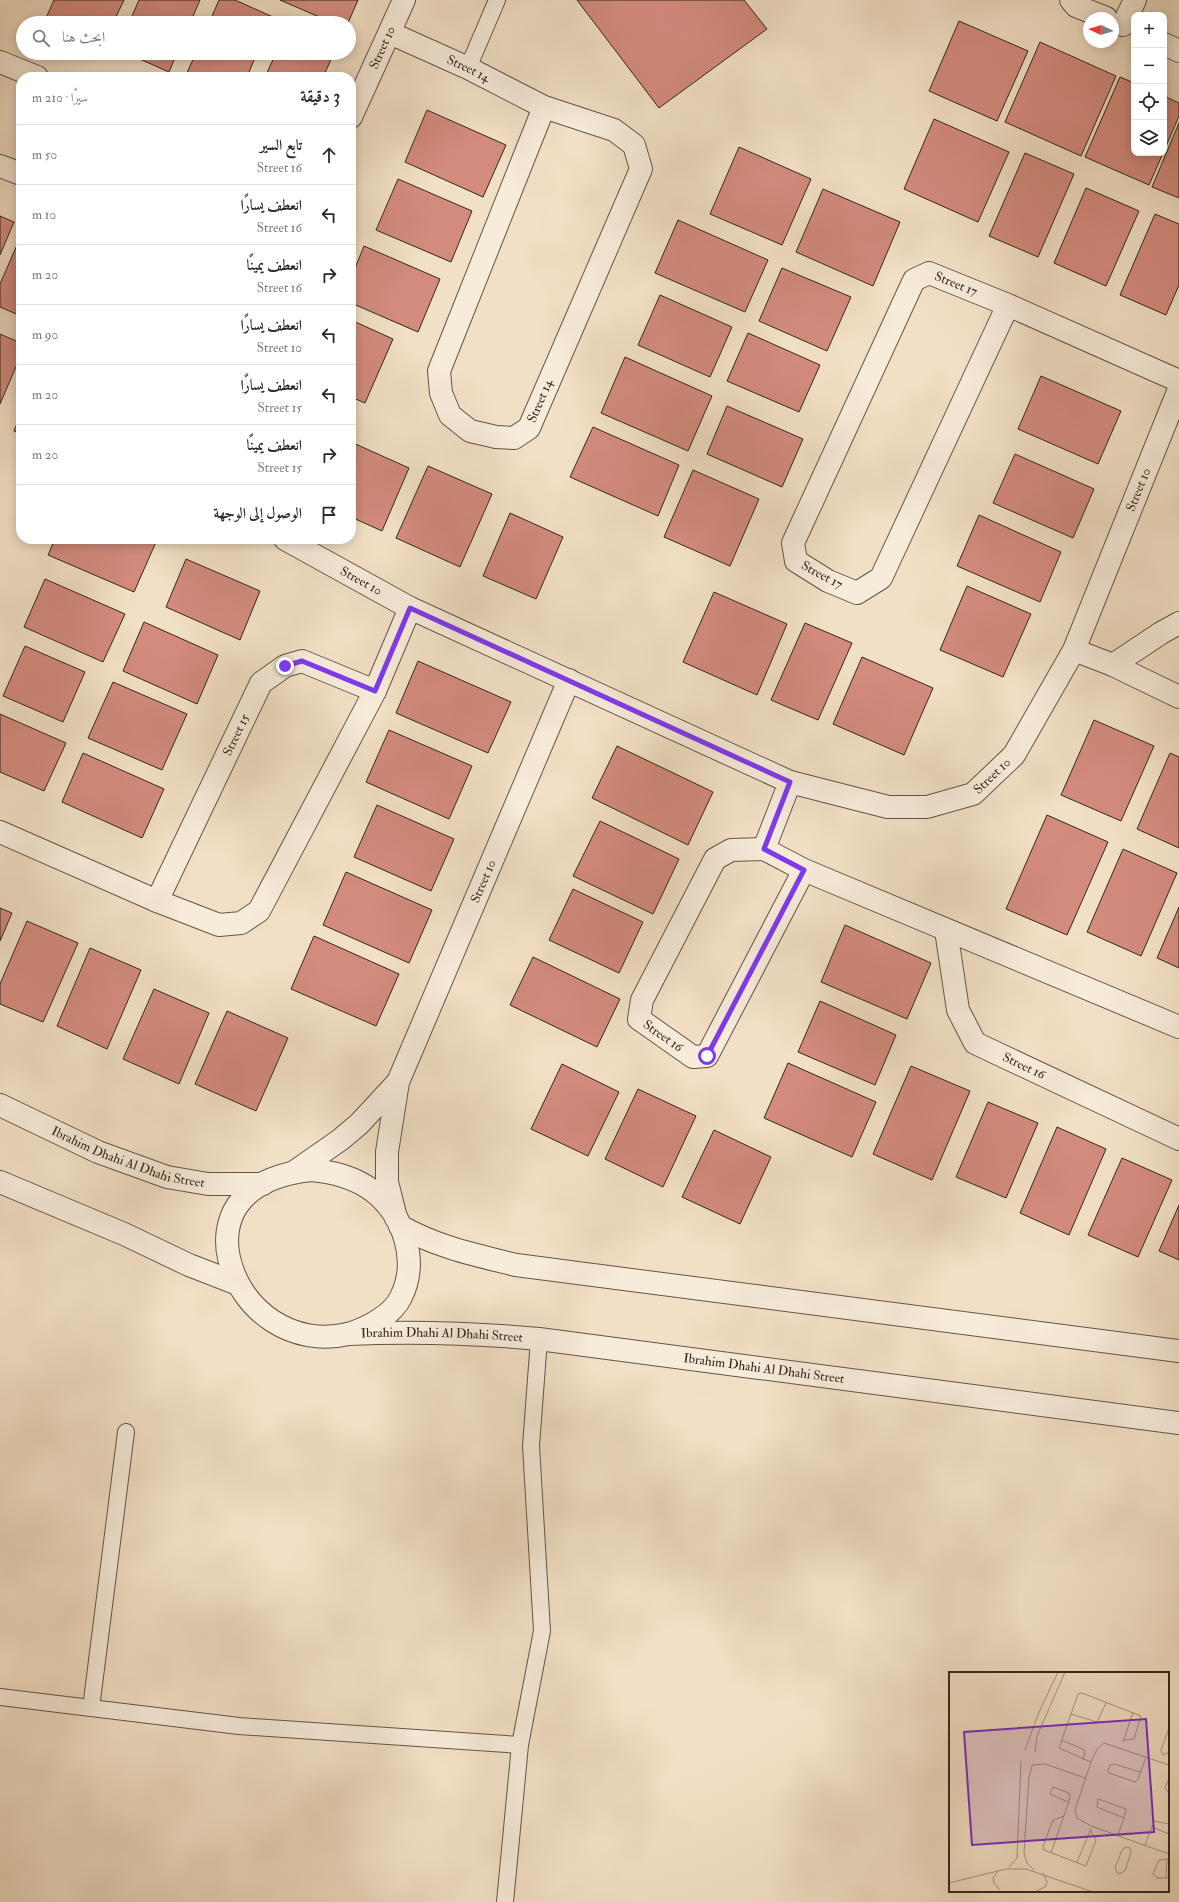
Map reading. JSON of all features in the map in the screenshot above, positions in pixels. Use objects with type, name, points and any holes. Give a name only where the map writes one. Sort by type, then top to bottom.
[{"type":"street","name":"Street 10","points":[[356,105],[390,34],[404,0]]},
{"type":"street","points":[[1071,0],[1076,6],[1091,12]]},
{"type":"street","points":[[1119,23],[1135,0]]},
{"type":"street","name":"Street 14","points":[[390,34],[468,68],[544,107],[614,130],[634,145],[641,169],[529,428],[514,438],[496,437],[470,431],[450,415],[441,393],[440,371],[544,107]]},
{"type":"street","points":[[1167,45],[1179,51]]},
{"type":"street","points":[[0,62],[24,72]]},
{"type":"street","points":[[0,166],[16,172]]},
{"type":"street","name":"Street 17","points":[[1008,305],[881,578],[857,593],[828,581],[796,562],[792,543],[914,280],[929,274],[1008,305],[1179,381]]},
{"type":"street","name":"Street 10","points":[[294,544],[410,608],[790,782],[888,807],[927,807],[973,794],[1014,754],[1074,650],[1179,388]]},
{"type":"street","points":[[0,832],[157,900],[219,925],[241,923],[259,911],[375,691],[410,608]]},
{"type":"street","points":[[1114,665],[1162,633],[1179,624]]},
{"type":"street","points":[[1074,650],[1114,665],[1179,697]]},
{"type":"street","name":"Street 15","points":[[157,900],[261,683],[285,666],[302,661],[375,691]]},
{"type":"street","name":"Street 10","points":[[398,1222],[387,1182],[387,1152],[398,1082],[569,680]]},
{"type":"street","points":[[764,849],[790,782]]},
{"type":"street","name":"Street 16","points":[[804,870],[707,1056],[693,1056],[639,1019],[642,1000],[714,859],[731,850],[764,849],[804,870],[1179,1027]]},
{"type":"street","name":"Street 16","points":[[946,930],[958,1010],[975,1043],[1179,1139]]},
{"type":"street","name":"Street 10","points":[[294,1172],[340,1140],[359,1124],[398,1082]]},
{"type":"street","name":"Ibrahim Dhahi Al Dhahi Street","points":[[0,1105],[98,1152],[166,1177],[208,1184],[263,1184]]},
{"type":"street","points":[[263,1184],[278,1176],[294,1172],[311,1170],[328,1171],[349,1178],[373,1192],[386,1204],[398,1222],[408,1249],[409,1266],[401,1298],[391,1310],[378,1320],[348,1334]]},
{"type":"street","points":[[0,1182],[124,1234],[189,1265],[238,1284]]},
{"type":"street","name":"Ibrahim Dhahi Al Dhahi Street","points":[[263,1184],[237,1206],[231,1220],[227,1236],[228,1253],[231,1268],[238,1284],[257,1310],[284,1328],[316,1336],[390,1332],[503,1336],[539,1339],[1179,1422]]},
{"type":"street","points":[[398,1222],[419,1237],[457,1251],[516,1265],[1179,1351]]},
{"type":"lane","points":[[468,68],[497,0]]},
{"type":"lane","points":[[505,1902],[520,1745],[542,1631],[530,1446],[539,1339]]},
{"type":"lane","points":[[91,1708],[126,1432]]},
{"type":"lane","points":[[0,1697],[239,1726],[520,1745]]},
{"type":"building","points":[[54,0],[124,0],[116,16],[47,16]]},
{"type":"building","points":[[139,0],[200,0],[193,16],[132,16]]},
{"type":"building","points":[[219,0],[235,0],[271,16],[212,16]]},
{"type":"building","points":[[280,0],[358,0],[351,16],[317,16]]},
{"type":"building","points":[[577,0],[744,0],[767,29],[659,108]]},
{"type":"building","points":[[959,21],[1028,51],[997,121],[929,91]]},
{"type":"building","points":[[1040,42],[1116,76],[1081,156],[1005,122]]},
{"type":"building","points":[[142,60],[174,60],[169,72]]},
{"type":"building","points":[[193,60],[254,60],[249,72],[187,72]]},
{"type":"building","points":[[273,60],[331,60],[325,72],[267,72]]},
{"type":"building","points":[[1120,77],[1131,82],[1131,156],[1162,156],[1149,185],[1085,157]]},
{"type":"building","points":[[1167,97],[1179,103],[1179,116],[1167,144]]},
{"type":"building","points":[[427,110],[506,145],[483,197],[405,162]]},
{"type":"building","points":[[934,119],[1009,152],[978,222],[904,189]]},
{"type":"building","points":[[1179,123],[1179,198],[1152,187],[1165,156],[1167,156],[1167,151]]},
{"type":"building","points":[[739,147],[811,179],[782,245],[710,214]]},
{"type":"building","points":[[1025,153],[1074,174],[1038,257],[989,236]]},
{"type":"building","points":[[398,179],[472,211],[451,262],[376,230]]},
{"type":"building","points":[[1086,188],[1139,211],[1106,286],[1054,263]]},
{"type":"building","points":[[823,189],[900,222],[873,286],[796,252]]},
{"type":"building","points":[[1155,214],[1179,224],[1179,285],[1166,315],[1120,295]]},
{"type":"building","points":[[0,216],[14,222],[0,255]]},
{"type":"building","points":[[678,220],[768,260],[745,312],[655,273]]},
{"type":"building","points":[[364,246],[440,279],[418,332],[356,305],[356,266]]},
{"type":"building","points":[[16,247],[16,314],[0,307],[0,284]]},
{"type":"building","points":[[782,268],[851,297],[827,351],[759,321]]},
{"type":"building","points":[[660,295],[732,327],[710,377],[638,345]]},
{"type":"building","points":[[356,322],[393,339],[365,403],[356,399]]},
{"type":"building","points":[[748,333],[820,365],[799,412],[727,381]]},
{"type":"building","points":[[0,334],[16,341],[16,367],[0,404]]},
{"type":"building","points":[[625,357],[712,396],[688,451],[601,413]]},
{"type":"building","points":[[1041,376],[1121,411],[1098,464],[1018,429]]},
{"type":"building","points":[[727,406],[803,439],[782,487],[707,454]]},
{"type":"building","points":[[593,427],[679,465],[658,516],[570,477]]},
{"type":"building","points":[[356,444],[409,468],[382,531],[356,519]]},
{"type":"building","points":[[1015,454],[1094,489],[1073,538],[993,503]]},
{"type":"building","points":[[428,466],[492,494],[460,567],[396,538]]},
{"type":"building","points":[[693,470],[759,499],[730,566],[664,537]]},
{"type":"building","points":[[510,513],[563,537],[536,599],[483,576]]},
{"type":"building","points":[[979,515],[1061,552],[1040,602],[957,566]]},
{"type":"building","points":[[53,544],[155,544],[134,592],[48,555]]},
{"type":"building","points":[[186,559],[260,591],[240,640],[166,607]]},
{"type":"building","points":[[45,579],[125,614],[103,662],[24,627]]},
{"type":"building","points":[[967,586],[1031,614],[1003,677],[940,650]]},
{"type":"building","points":[[714,592],[787,624],[757,695],[683,662]]},
{"type":"building","points":[[144,622],[218,655],[197,704],[123,671]]},
{"type":"building","points":[[805,623],[852,643],[818,720],[771,700]]},
{"type":"building","points":[[25,646],[85,672],[63,722],[3,696]]},
{"type":"building","points":[[862,657],[933,688],[904,755],[833,724]]},
{"type":"building","points":[[418,661],[511,702],[488,753],[396,713]]},
{"type":"building","points":[[113,682],[187,714],[162,770],[88,738]]},
{"type":"building","points":[[0,714],[66,743],[44,791],[0,772]]},
{"type":"building","points":[[1094,720],[1154,746],[1121,821],[1061,795]]},
{"type":"building","points":[[389,730],[472,766],[449,819],[366,782]]},
{"type":"building","points":[[617,746],[713,792],[688,845],[592,798]]},
{"type":"building","points":[[83,753],[164,789],[142,838],[62,802]]},
{"type":"building","points":[[1170,753],[1179,757],[1179,848],[1137,829]]},
{"type":"building","points":[[377,805],[454,839],[431,891],[354,857]]},
{"type":"building","points":[[1047,815],[1108,842],[1067,935],[1006,909]]},
{"type":"building","points":[[600,821],[679,859],[653,914],[573,876]]},
{"type":"building","points":[[1123,849],[1177,873],[1141,956],[1087,932]]},
{"type":"building","points":[[346,872],[432,910],[409,963],[323,925]]},
{"type":"building","points":[[573,889],[643,922],[619,973],[549,940]]},
{"type":"building","points":[[1179,907],[1179,968],[1157,958]]},
{"type":"building","points":[[0,908],[12,913],[0,941]]},
{"type":"building","points":[[27,921],[78,943],[43,1022],[0,1004],[0,984]]},
{"type":"building","points":[[845,925],[931,963],[907,1019],[821,982]]},
{"type":"building","points":[[314,936],[399,974],[376,1026],[291,989]]},
{"type":"building","points":[[90,948],[141,970],[107,1049],[57,1026]]},
{"type":"building","points":[[533,957],[620,999],[597,1047],[510,1005]]},
{"type":"building","points":[[154,989],[209,1013],[179,1084],[123,1059]]},
{"type":"building","points":[[820,1001],[896,1035],[875,1085],[798,1052]]},
{"type":"building","points":[[227,1011],[288,1038],[256,1111],[195,1084]]},
{"type":"building","points":[[788,1063],[876,1102],[852,1157],[764,1118]]},
{"type":"building","points":[[562,1064],[619,1092],[588,1156],[531,1129]]},
{"type":"building","points":[[911,1066],[970,1091],[932,1180],[873,1154]]},
{"type":"building","points":[[638,1089],[696,1116],[663,1187],[605,1159]]},
{"type":"building","points":[[988,1102],[1038,1123],[1006,1198],[956,1177]]},
{"type":"building","points":[[1057,1127],[1106,1149],[1069,1235],[1020,1213]]},
{"type":"building","points":[[714,1130],[771,1157],[740,1224],[682,1197]]},
{"type":"building","points":[[1122,1158],[1172,1180],[1138,1257],[1088,1235]]},
{"type":"building","points":[[1179,1205],[1179,1260],[1159,1251]]},
{"type":"route","points":[[285,666],[302,661],[375,691],[410,608],[790,782],[764,849],[804,870],[707,1056]]}]
